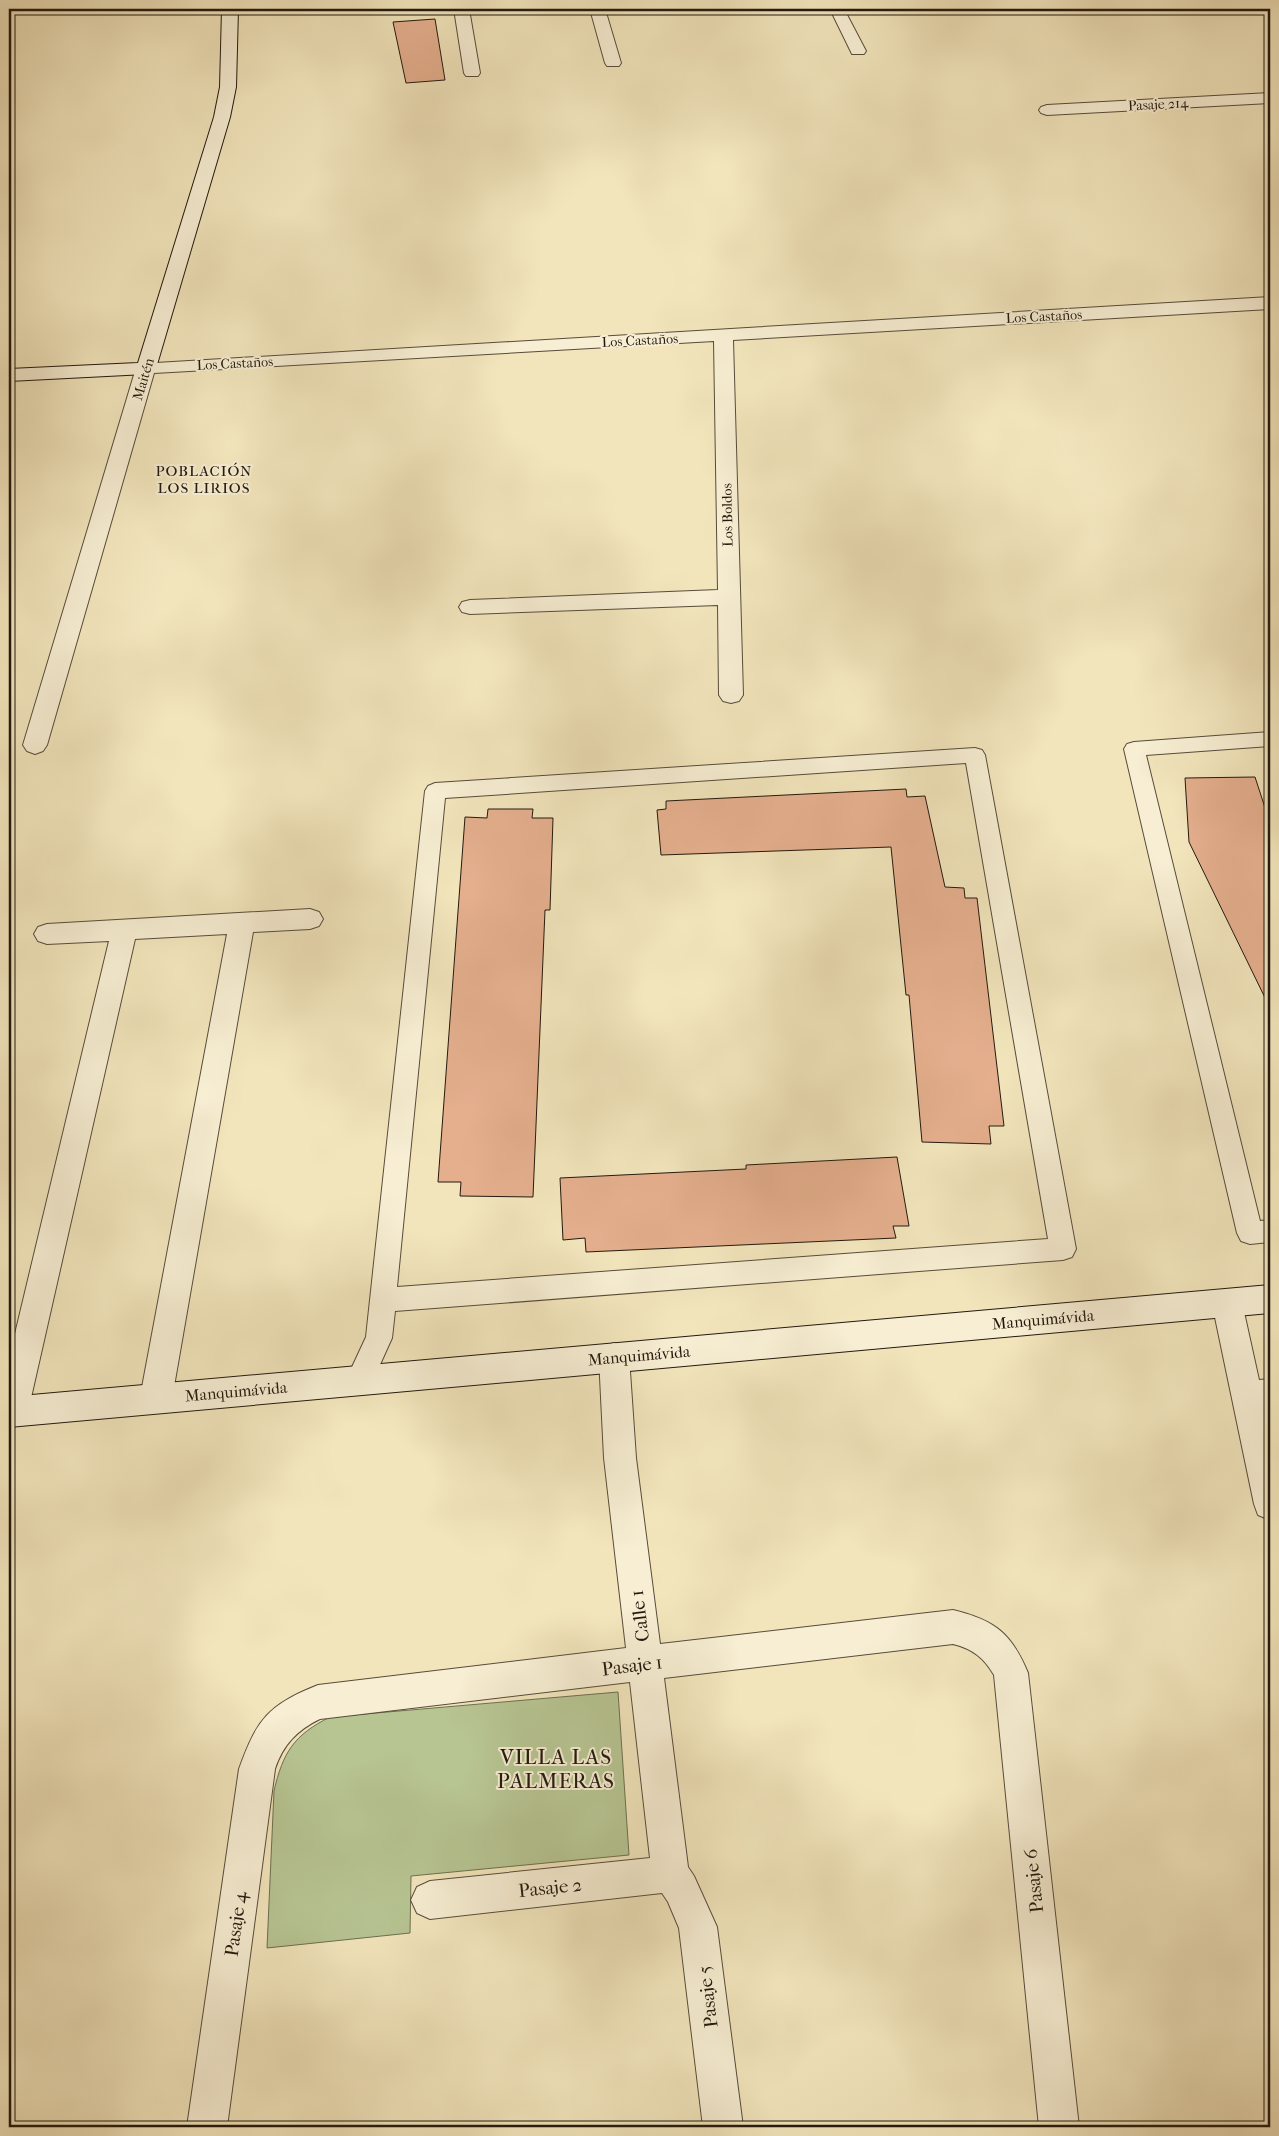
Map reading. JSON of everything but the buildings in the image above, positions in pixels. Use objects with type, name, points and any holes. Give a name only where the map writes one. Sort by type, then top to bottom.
[{"type":"street","name":"Maitén","points":[[35,745],[222,117],[228,87],[230,9]]},
{"type":"street","points":[[461,9],[472,73]]},
{"type":"street","points":[[597,9],[613,64]]},
{"type":"street","points":[[838,9],[858,51]]},
{"type":"street","name":"Pasaje 214","points":[[1047,110],[1270,98]]},
{"type":"street","name":"Los Castaños","points":[[9,375],[1270,303]]},
{"type":"street","name":"Los Boldos","points":[[723,335],[731,695]]},
{"type":"street","points":[[470,607],[729,597]]},
{"type":"street","points":[[47,934],[310,918]]},
{"type":"street","points":[[156,1398],[242,922]]},
{"type":"street","points":[[11,1411],[124,930]]},
{"type":"street","name":"Manquimávida","points":[[11,1411],[1270,1299]]},
{"type":"street","points":[[1227,1303],[1258,1395],[1270,1504]]},
{"type":"street","name":"Calle 1","points":[[614,1357],[620,1458],[670,1874]]},
{"type":"street","name":"Pasaje 1","points":[[278,1726],[297,1711],[318,1702],[953,1627],[973,1631],[990,1641]]},
{"type":"street","name":"Pasaje 6","points":[[990,1641],[1004,1656],[1011,1673],[1059,2127]]},
{"type":"street","name":"Pasaje 4","points":[[207,2127],[257,1769],[264,1746],[278,1726]]},
{"type":"street","name":"Pasaje 2","points":[[430,1900],[670,1874]]},
{"type":"street","name":"Pasaje 5","points":[[670,1874],[681,1889],[698,1927],[723,2127]]},
{"type":"lane","points":[[1270,739],[1134,749],[1250,1233],[1270,1231]]},
{"type":"lane","points":[[359,1380],[379,1338],[384,1300],[435,791],[974,755],[1064,1249],[384,1300]]},
{"type":"green space","points":[[618,1692],[629,1855],[411,1876],[410,1933],[267,1948],[274,1791],[286,1755],[307,1731],[330,1717]]},
{"type":"district","name":"POBLACIÓN LOS LIRIOS","points":[[204,480]]},
{"type":"district","name":"VILLA LAS PALMERAS","points":[[556,1769]]}]
